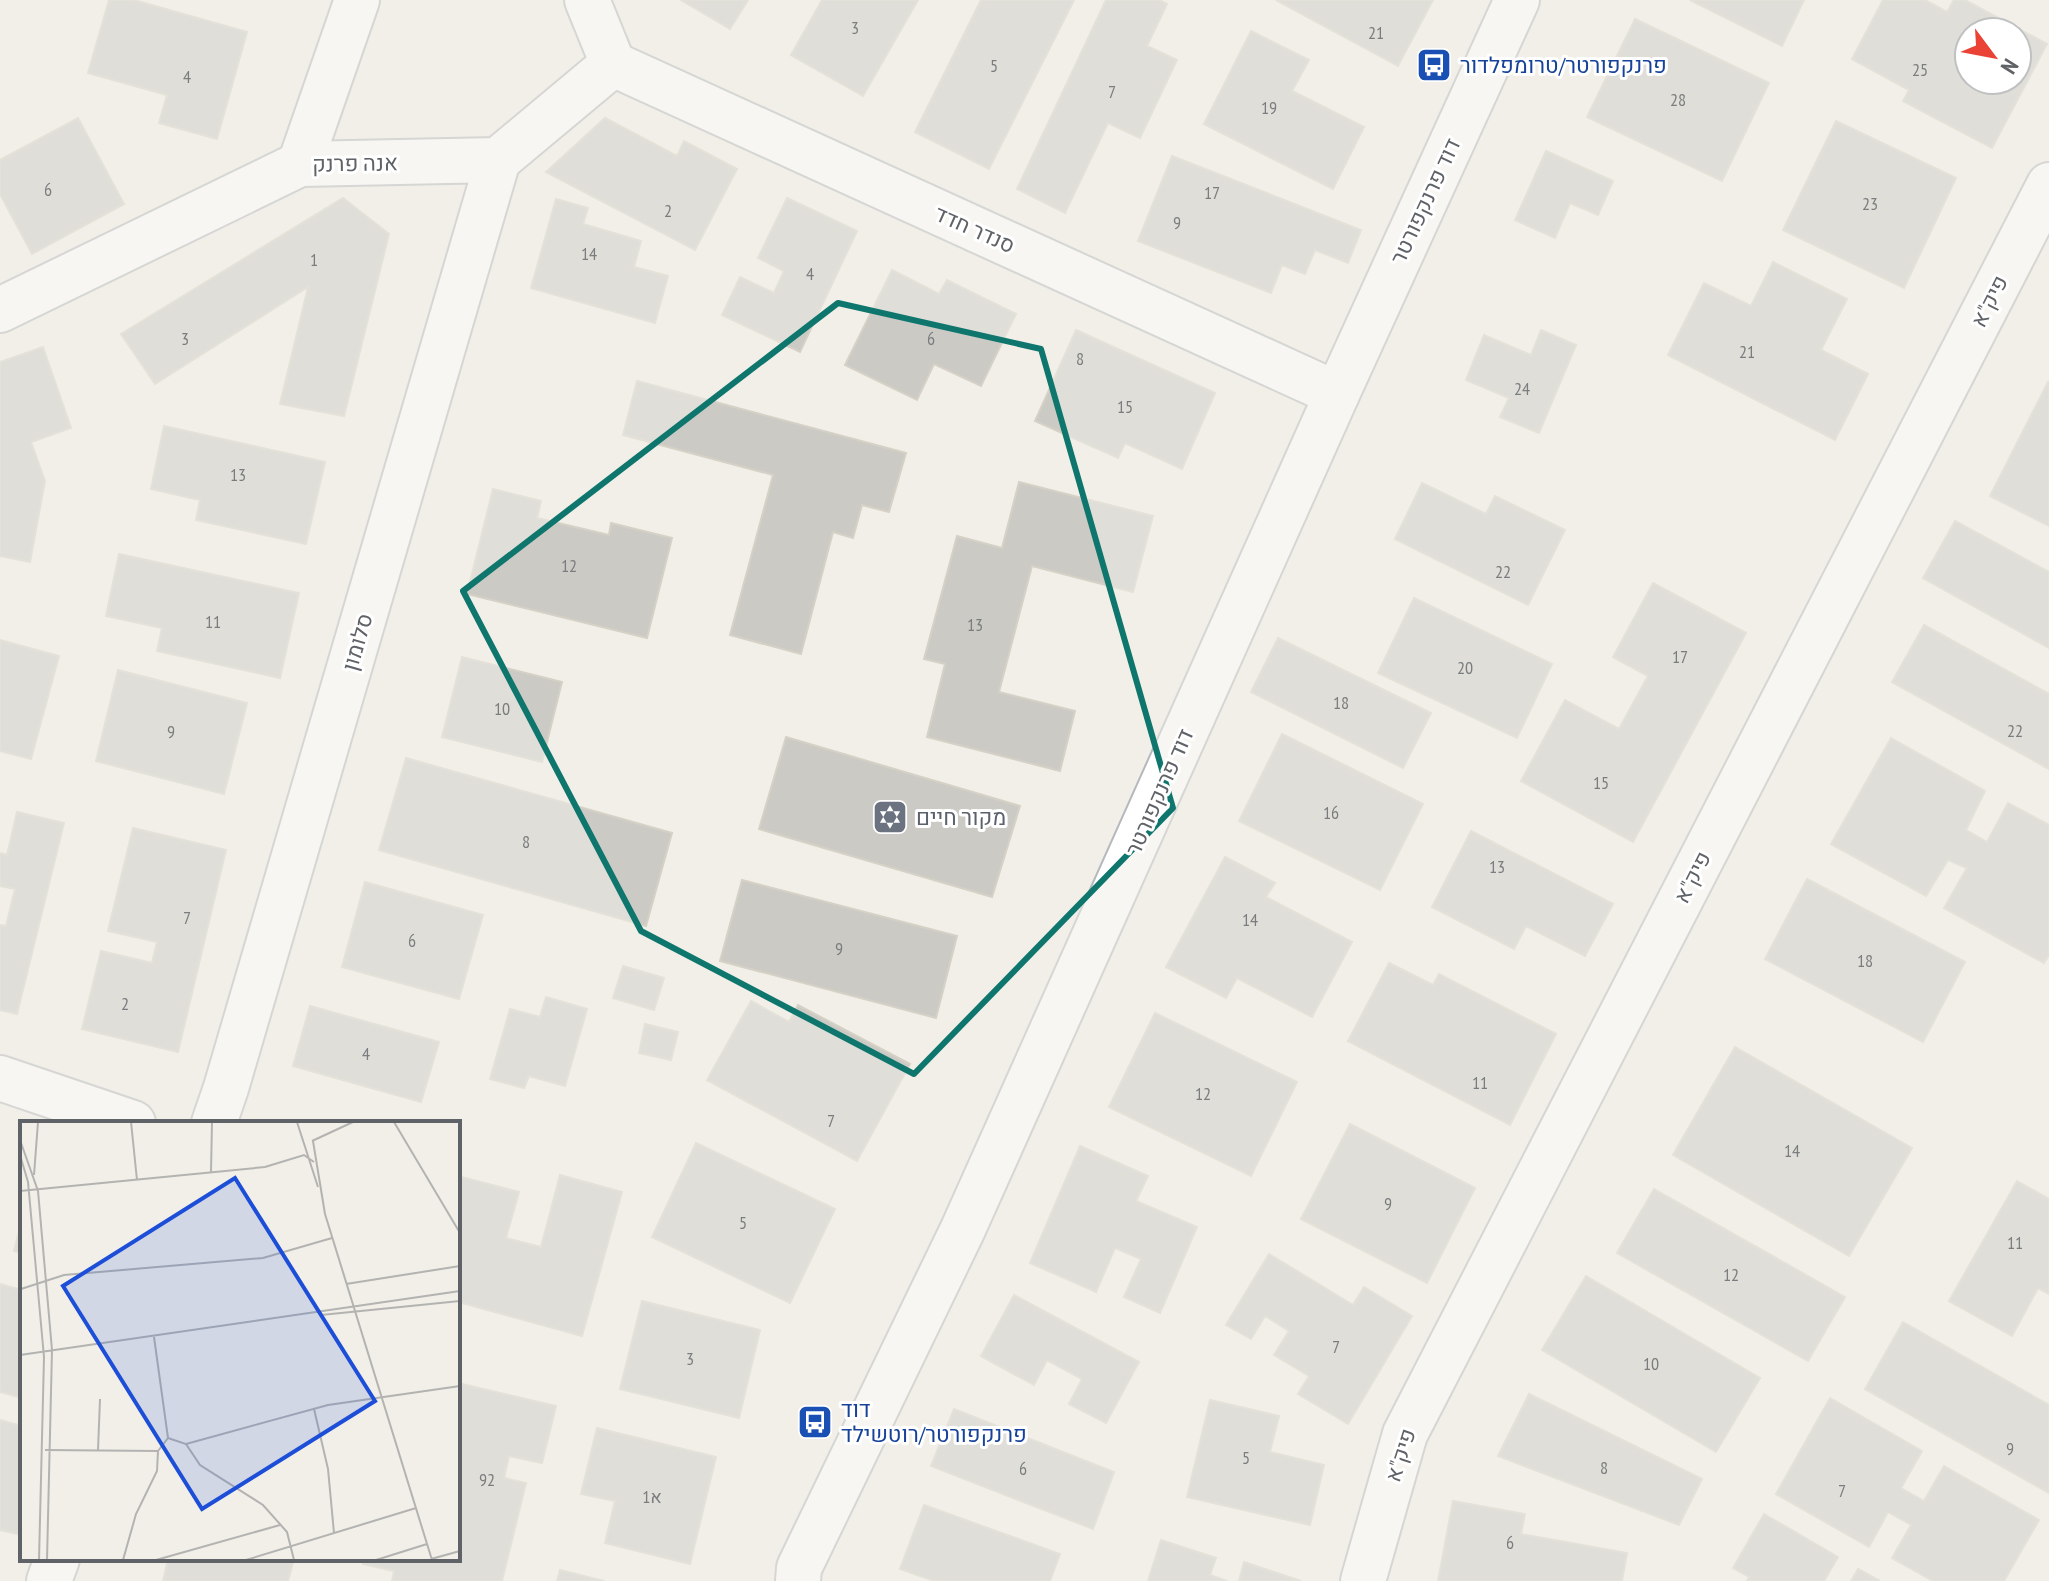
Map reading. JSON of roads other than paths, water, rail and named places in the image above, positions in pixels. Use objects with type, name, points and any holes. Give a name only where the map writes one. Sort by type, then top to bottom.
[{"type":"street","points":[[300,164],[357,0]]},
{"type":"street","points":[[498,160],[613,64],[587,0]]},
{"type":"street","name":"דוד פרנקפורטר","points":[[795,1577],[963,1229],[1517,0]]},
{"type":"street","name":"סנדר חדד","points":[[613,64],[1337,394]]},
{"type":"street","name":"אנה פרנק","points":[[0,310],[300,164],[498,160]]},
{"type":"street","name":"סלומון","points":[[215,1121],[498,160]]},
{"type":"street","name":"פיק\"א","points":[[1363,1581],[1405,1434],[2049,185]]},
{"type":"street","points":[[0,1078],[127,1121]]},
{"type":"street","points":[[49,1581],[56,1561]]},
{"type":"place","name":"פרנקפורטר/טרומפלדור","points":[[1434,65]]},
{"type":"place","name":"מקור חיים","points":[[890,817]]},
{"type":"place","name":"דוד פרנקפורטר/רוטשילד","points":[[815,1422]]}]
